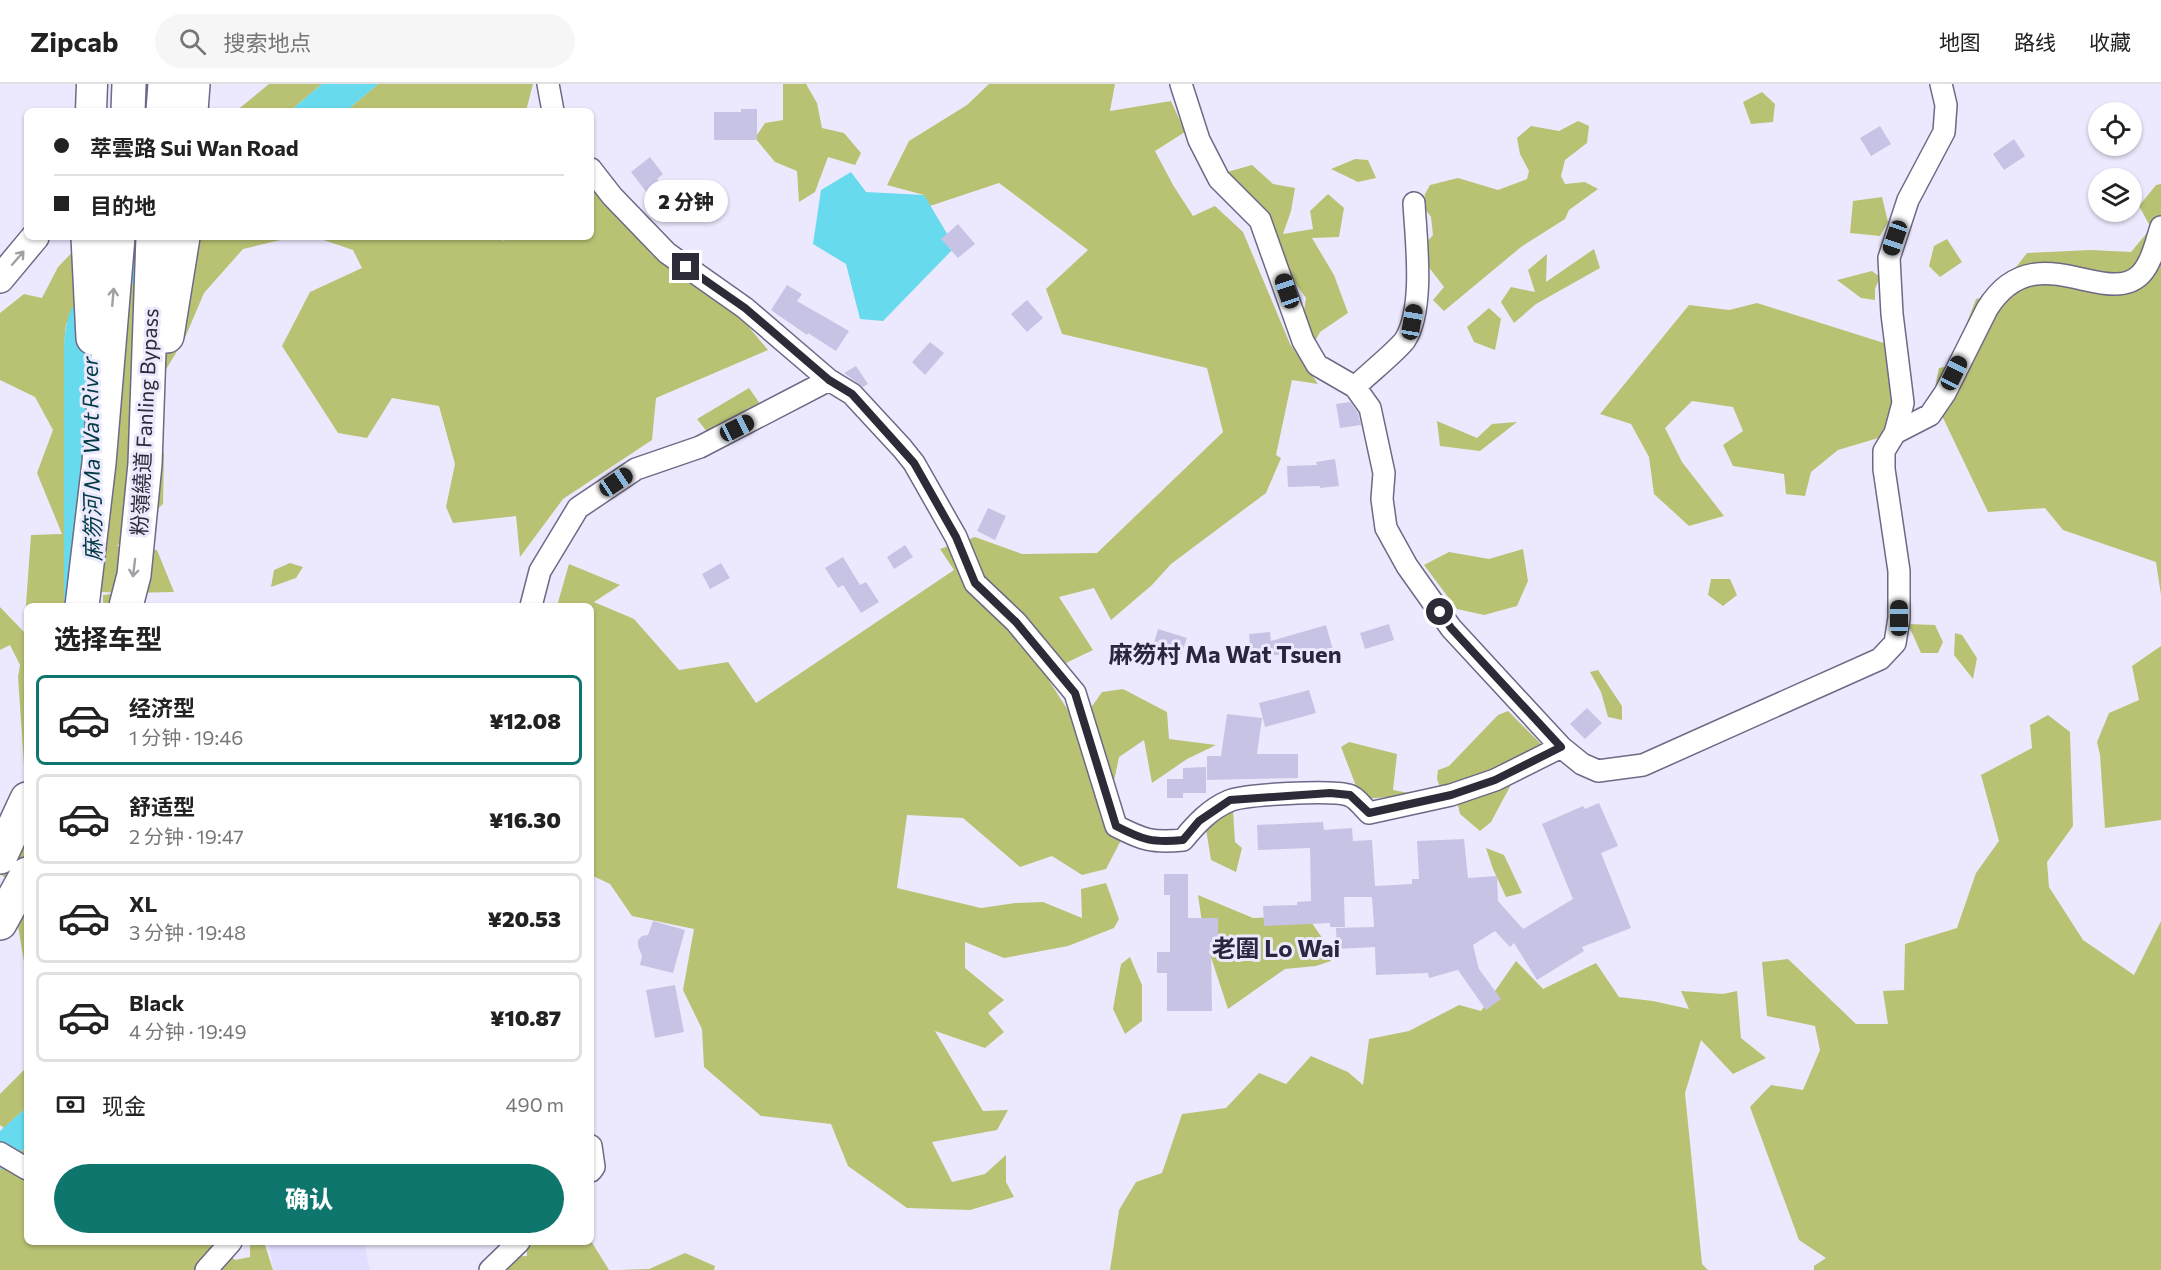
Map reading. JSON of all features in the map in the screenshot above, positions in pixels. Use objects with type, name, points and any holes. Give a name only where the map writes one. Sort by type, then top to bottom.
[{"type":"highway","points":[[128,108],[129,84]]},
{"type":"highway","points":[[163,108],[165,84]]},
{"type":"highway","points":[[191,108],[193,84]]},
{"type":"highway","points":[[88,240],[99,463]]},
{"type":"highway","name":"粉嶺繞道 Fanling Bypass","points":[[82,603],[99,463],[118,240]]},
{"type":"highway","name":"粉嶺繞道 Fanling Bypass","points":[[127,603],[134,575],[145,464],[153,240]]},
{"type":"highway","points":[[145,464],[182,240]]},
{"type":"highway","points":[[0,857],[24,805]]},
{"type":"highway","points":[[0,923],[24,879]]},
{"type":"main road","points":[[91,108],[92,84]]},
{"type":"street","points":[[548,84],[552,108]]},
{"type":"street","points":[[1181,84],[1199,140],[1219,179],[1260,220],[1303,341],[1317,365],[1355,387],[1370,408],[1384,473],[1382,499],[1386,528],[1407,566],[1451,628],[1561,747],[1582,764],[1598,771],[1643,765],[1880,659],[1895,643],[1899,618],[1899,571],[1884,469],[1884,451],[1895,433],[1903,403],[1892,314],[1889,258],[1908,200],[1944,132],[1946,105],[1941,84]]},
{"type":"street","points":[[594,173],[612,196],[667,253],[745,308],[829,380],[852,394],[914,463],[956,537],[975,583],[1016,622],[1075,693],[1116,826],[1143,840],[1166,842],[1183,840],[1199,821],[1230,800],[1330,793],[1350,795],[1369,813],[1451,795],[1495,780],[1561,747]]},
{"type":"street","points":[[1355,387],[1405,340],[1412,322],[1416,300],[1414,203]]},
{"type":"street","points":[[1895,433],[1930,415],[1945,393],[1986,309],[1995,296],[2011,282],[2021,276],[2037,273],[2127,283],[2146,267],[2161,227]]},
{"type":"street","points":[[0,279],[32,240]]},
{"type":"street","points":[[532,603],[540,571],[578,508],[636,469],[700,447],[829,380]]},
{"type":"street","points":[[0,1153],[24,1167]]},
{"type":"street","points":[[206,1270],[228,1245]]},
{"type":"street","points":[[490,1270],[516,1245]]},
{"type":"shaded area","points":[[269,1245],[365,1245],[370,1270],[273,1270]]},
{"type":"green space","points":[[269,84],[322,84],[294,108],[240,108]]},
{"type":"green space","points":[[378,84],[533,84],[527,108],[350,108]]},
{"type":"green space","points":[[783,84],[806,84],[817,103],[822,128],[844,133],[861,153],[855,165],[828,157],[815,192],[799,202],[797,171],[775,162],[755,138],[765,123],[783,120]]},
{"type":"green space","points":[[989,84],[1115,84],[1110,111],[1171,101],[1185,132],[1155,151],[1193,216],[1215,206],[1243,232],[1290,344],[1318,384],[1292,380],[1276,455],[1281,458],[1266,493],[1171,564],[1152,585],[1111,620],[1094,588],[1059,597],[1093,650],[1068,662],[1048,679],[1078,726],[1102,692],[1123,689],[1167,712],[1169,739],[1216,745],[1187,759],[1152,783],[1144,740],[1119,757],[1113,786],[1129,825],[1106,869],[1082,875],[1052,856],[1020,867],[963,818],[907,815],[897,888],[981,908],[1043,902],[1082,918],[1081,889],[1106,883],[1119,919],[1114,928],[1068,946],[1004,958],[965,942],[965,968],[1004,1000],[988,1013],[1004,1032],[985,1048],[935,1031],[983,1111],[1008,1110],[997,1130],[932,1142],[952,1182],[985,1174],[1006,1155],[1006,1182],[1014,1197],[970,1210],[907,1208],[848,1166],[831,1124],[761,1116],[704,1067],[702,1029],[683,990],[694,929],[632,916],[610,884],[594,876],[594,603],[558,603],[569,564],[620,585],[594,602],[634,619],[679,670],[728,662],[756,703],[954,570],[940,549],[975,537],[1022,554],[1097,553],[1223,432],[1207,368],[1062,334],[1046,289],[1088,250],[999,183],[930,206],[924,195],[887,185],[909,141],[967,105]]},
{"type":"green space","points":[[1762,92],[1775,104],[1773,122],[1751,124],[1743,102]]},
{"type":"green space","points":[[1578,121],[1589,126],[1587,143],[1565,160],[1561,176],[1565,184],[1585,182],[1598,189],[1569,210],[1565,219],[1521,247],[1444,311],[1433,300],[1444,287],[1421,257],[1425,244],[1433,235],[1431,217],[1423,206],[1425,194],[1430,185],[1458,178],[1498,190],[1527,179],[1529,171],[1520,154],[1517,138],[1531,126],[1559,131]]},
{"type":"green space","points":[[1355,159],[1368,160],[1376,178],[1358,182],[1331,169]]},
{"type":"green space","points":[[1252,165],[1273,184],[1295,188],[1291,211],[1283,234],[1313,229],[1310,211],[1328,194],[1344,208],[1339,237],[1312,238],[1334,275],[1348,313],[1320,332],[1314,343],[1303,316],[1306,298],[1226,187],[1227,172]]},
{"type":"green space","points":[[2161,184],[2161,595],[2156,562],[2063,530],[2045,508],[1988,512],[1933,397],[1939,368],[1950,366],[1976,299],[1995,294],[2027,253],[2091,250],[2131,252],[2151,228],[2142,212],[2142,202],[2156,185]]},
{"type":"green space","points":[[594,187],[652,255],[732,307],[768,350],[656,398],[652,440],[563,499],[520,557],[516,516],[453,523],[446,507],[455,464],[439,406],[392,398],[367,438],[338,433],[282,346],[310,292],[362,268],[353,250],[324,240],[594,240]]},
{"type":"green space","points":[[1882,197],[1888,222],[1880,236],[1850,233],[1853,201]]},
{"type":"green space","points":[[1947,239],[1962,262],[1940,277],[1929,266],[1934,246]]},
{"type":"green space","points":[[84,240],[136,240],[66,324],[64,344],[64,603],[26,603],[31,535],[62,534],[37,473],[53,430],[35,397],[0,380],[0,313],[24,294],[42,298],[58,267]]},
{"type":"green space","points":[[186,240],[280,240],[243,249],[204,293],[184,340],[144,405],[164,454],[163,504],[117,546],[157,550],[174,592],[126,593],[128,603],[103,603],[103,595],[119,593],[102,592],[104,424],[119,295]]},
{"type":"green space","points":[[1594,249],[1600,268],[1536,304],[1514,323],[1501,302],[1511,287],[1535,292],[1528,270],[1547,254],[1546,282]]},
{"type":"green space","points":[[1872,271],[1880,277],[1875,289],[1875,300],[1861,298],[1837,280]]},
{"type":"green space","points":[[1757,303],[1884,343],[1895,433],[1838,450],[1811,472],[1805,496],[1786,494],[1784,474],[1733,466],[1723,445],[1743,431],[1733,407],[1692,401],[1665,428],[1682,462],[1724,516],[1689,526],[1654,494],[1649,457],[1631,424],[1600,414],[1689,305],[1729,310]]},
{"type":"green space","points":[[1489,308],[1501,319],[1495,350],[1474,342],[1467,327]]},
{"type":"green space","points":[[749,388],[763,408],[712,438],[697,419]]},
{"type":"green space","points":[[1437,421],[1477,438],[1492,424],[1517,422],[1480,451],[1440,446]]},
{"type":"green space","points":[[1523,549],[1528,581],[1517,606],[1484,615],[1457,609],[1424,565],[1449,552],[1489,559]]},
{"type":"green space","points":[[290,563],[303,567],[296,578],[271,587],[274,570]]},
{"type":"green space","points":[[1711,579],[1730,579],[1737,595],[1723,606],[1708,595]]},
{"type":"green space","points":[[0,607],[24,632],[24,765],[18,677],[20,665],[10,645],[0,650]]},
{"type":"green space","points":[[1908,624],[1935,625],[1943,642],[1938,653],[1921,653]]},
{"type":"green space","points":[[1955,633],[1962,635],[1977,658],[1973,679],[1954,655]]},
{"type":"green space","points":[[2161,646],[2161,820],[2105,828],[2097,742],[2109,713],[2139,700],[2132,666]]},
{"type":"green space","points":[[1598,670],[1622,706],[1622,720],[1608,717],[1601,692],[1590,672]]},
{"type":"green space","points":[[1508,711],[1546,749],[1513,781],[1491,822],[1480,831],[1460,814],[1454,788],[1442,793],[1437,779],[1438,770],[1449,766],[1498,715]]},
{"type":"green space","points":[[2048,715],[2070,732],[2073,826],[2047,862],[2049,887],[2083,940],[2134,975],[2161,921],[2161,1270],[1814,1270],[1814,1266],[1826,1258],[1799,1240],[1750,1107],[1771,1085],[1803,1090],[1820,1050],[1815,1026],[1767,1016],[1762,962],[1788,959],[1856,1024],[1888,1024],[1883,991],[1904,990],[1905,944],[1957,928],[1976,873],[1999,841],[1981,775],[2032,748],[2030,725]]},
{"type":"green space","points":[[1349,742],[1397,754],[1393,790],[1419,795],[1361,799],[1341,747]]},
{"type":"green space","points":[[24,800],[24,962],[11,884],[0,873]]},
{"type":"green space","points":[[1233,810],[1235,842],[1242,848],[1236,872],[1211,860],[1206,829],[1227,812]]},
{"type":"green space","points":[[1486,848],[1504,855],[1522,893],[1506,897]]},
{"type":"green space","points":[[1198,895],[1253,918],[1307,916],[1325,942],[1331,961],[1316,966],[1285,969],[1228,1009],[1204,936]]},
{"type":"green space","points":[[1130,957],[1142,985],[1142,1021],[1125,1034],[1113,1009],[1121,964]]},
{"type":"green space","points":[[1516,961],[1543,989],[1596,963],[1619,997],[1653,1001],[1689,1009],[1681,991],[1723,994],[1737,991],[1741,1038],[1766,1058],[1733,1074],[1701,1040],[1685,1093],[1702,1264],[1708,1270],[1110,1270],[1119,1210],[1136,1182],[1162,1173],[1182,1114],[1226,1108],[1259,1073],[1286,1084],[1311,1056],[1348,1072],[1363,1085],[1369,1039],[1409,1031],[1459,1005],[1481,1011]]},
{"type":"green space","points":[[24,1070],[24,1110],[4,1128],[0,1125],[0,1094]]},
{"type":"green space","points":[[24,1149],[24,1245],[218,1245],[235,1260],[250,1257],[250,1245],[265,1245],[273,1270],[0,1270],[0,1170]]},
{"type":"green space","points":[[527,1245],[593,1245],[609,1270],[478,1270],[489,1257],[527,1256]]},
{"type":"green space","points":[[685,1253],[715,1266],[714,1270],[617,1270],[649,1269]]},
{"type":"water","points":[[322,84],[378,84],[350,108],[294,108]]},
{"type":"water","points":[[851,172],[866,192],[924,195],[955,247],[883,321],[860,319],[846,264],[813,244],[821,190]]},
{"type":"water","name":"麻笏河 Ma Wat River","points":[[136,240],[186,240],[119,295],[96,603],[64,603],[64,344],[70,312],[75,303],[112,262]]},
{"type":"water","points":[[24,1110],[24,1149],[0,1170],[0,1131]]},
{"type":"building","points":[[741,109],[757,109],[757,140],[714,140],[714,112],[741,112]]},
{"type":"building","points":[[1880,126],[1891,144],[1871,156],[1860,138]]},
{"type":"building","points":[[2014,139],[2025,156],[2004,170],[1993,154]]},
{"type":"building","points":[[650,157],[663,174],[657,179],[677,203],[658,218],[645,201],[650,197],[631,172]]},
{"type":"building","points":[[958,224],[975,244],[958,258],[941,239]]},
{"type":"building","points":[[787,285],[802,294],[797,301],[849,331],[836,351],[808,333],[807,335],[771,310]]},
{"type":"building","points":[[1027,300],[1043,318],[1027,332],[1011,314]]},
{"type":"building","points":[[930,342],[944,353],[925,375],[912,362]]},
{"type":"building","points":[[856,366],[868,384],[863,387],[844,373]]},
{"type":"building","points":[[1350,402],[1358,413],[1361,425],[1340,428],[1336,404]]},
{"type":"building","points":[[1335,459],[1339,486],[1288,487],[1287,466],[1317,465],[1316,462]]},
{"type":"building","points":[[988,508],[1006,516],[995,540],[977,531]]},
{"type":"building","points":[[905,545],[913,557],[894,569],[887,557]]},
{"type":"building","points":[[843,557],[860,585],[866,582],[879,602],[861,613],[843,585],[838,588],[825,568]]},
{"type":"building","points":[[721,563],[730,578],[710,589],[702,574]]},
{"type":"building","points":[[1389,624],[1394,640],[1365,649],[1360,633]]},
{"type":"building","points":[[1326,625],[1333,650],[1289,664],[1286,654],[1236,659],[1235,652],[1250,647],[1249,634],[1270,632],[1271,641]]},
{"type":"building","points":[[1158,629],[1187,638],[1181,655],[1153,646]]},
{"type":"building","points":[[1309,690],[1316,713],[1265,727],[1259,703]]},
{"type":"building","points":[[1587,708],[1602,723],[1585,739],[1570,724]]},
{"type":"building","points":[[1227,714],[1262,718],[1257,754],[1298,754],[1298,778],[1207,780],[1207,756],[1221,756]]},
{"type":"building","points":[[1206,767],[1206,793],[1183,793],[1183,798],[1167,798],[1167,779],[1183,779],[1183,768]]},
{"type":"building","points":[[1599,803],[1618,846],[1601,853],[1631,928],[1582,947],[1584,951],[1537,980],[1514,943],[1510,947],[1495,931],[1473,945],[1479,969],[1501,999],[1486,1010],[1458,970],[1429,978],[1428,973],[1376,975],[1375,947],[1337,949],[1336,928],[1374,927],[1372,897],[1344,897],[1345,927],[1330,927],[1330,923],[1264,926],[1263,906],[1297,905],[1297,902],[1311,901],[1310,848],[1258,850],[1257,825],[1323,822],[1324,830],[1352,828],[1353,841],[1372,840],[1375,886],[1412,884],[1412,879],[1419,879],[1417,841],[1464,839],[1468,878],[1497,876],[1498,901],[1523,929],[1573,899],[1542,824],[1583,806],[1585,809]]},
{"type":"building","points":[[1164,874],[1188,874],[1188,918],[1218,918],[1218,944],[1211,944],[1212,1011],[1167,1011],[1167,973],[1157,973],[1157,952],[1170,952],[1170,895],[1164,895]]},
{"type":"building","points":[[653,921],[685,930],[673,973],[640,965],[642,956],[638,940],[648,935]]},
{"type":"building","points":[[675,985],[684,1032],[655,1038],[646,990]]},
{"type":"district","name":"麻笏村 Ma Wat Tsuen","points":[[1225,653]]},
{"type":"district","name":"老圍 Lo Wai","points":[[1276,947]]},
{"type":"route","points":[[686,267],[745,308],[829,380],[852,394],[903,448],[956,537],[975,583],[1016,622],[1075,693],[1116,826],[1143,840],[1166,842],[1183,840],[1199,821],[1230,800],[1330,793],[1350,795],[1369,813],[1451,795],[1495,780],[1561,747],[1451,628],[1440,612]]}]
